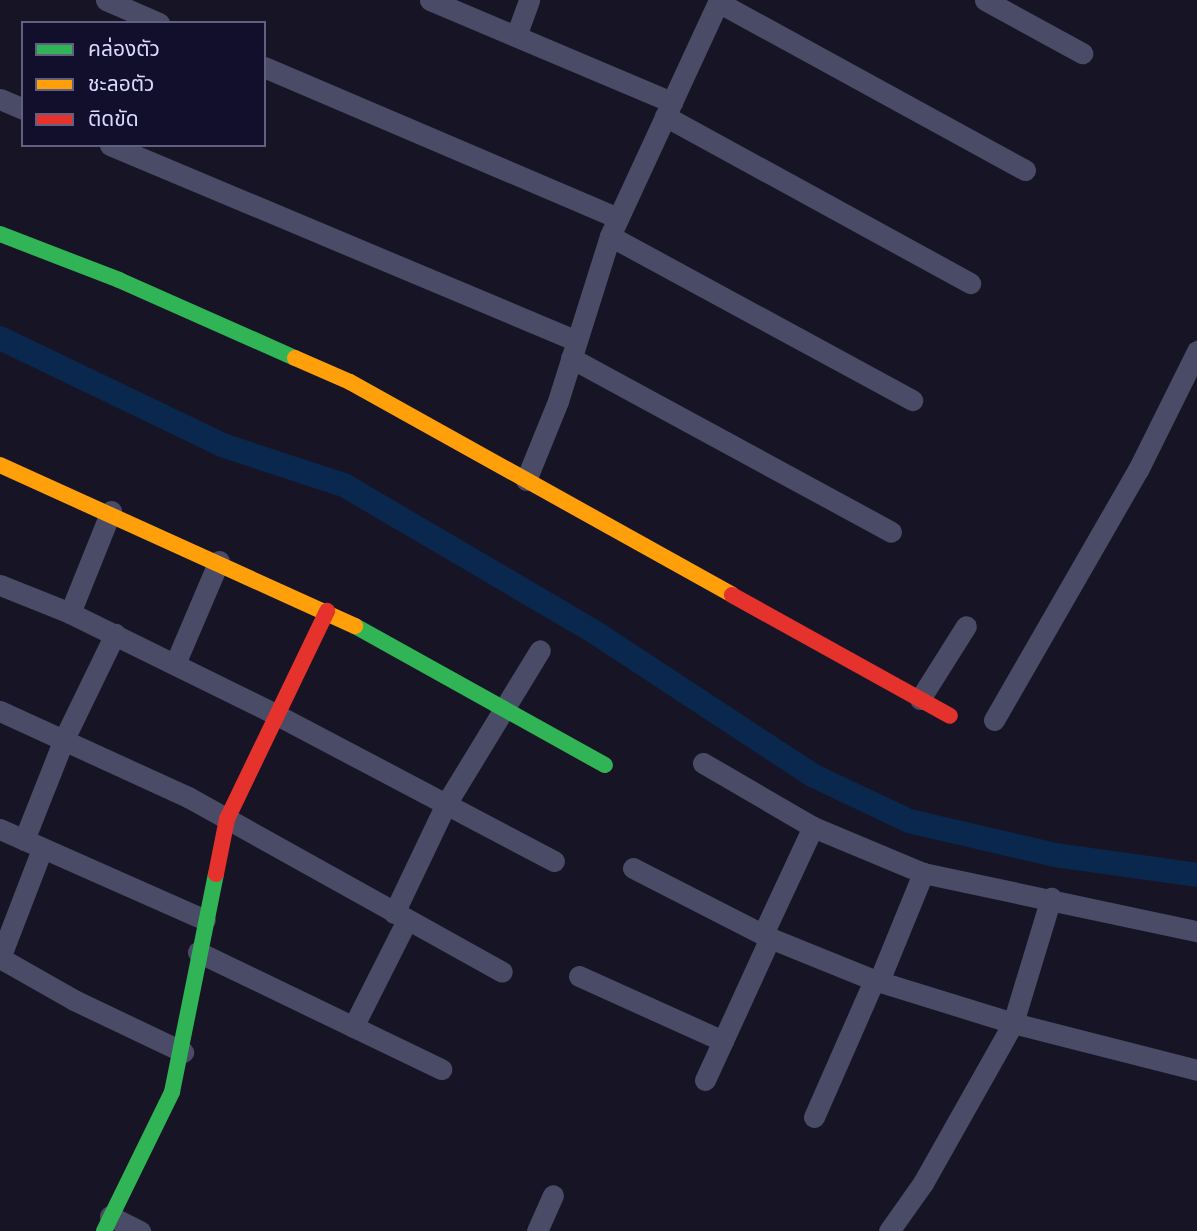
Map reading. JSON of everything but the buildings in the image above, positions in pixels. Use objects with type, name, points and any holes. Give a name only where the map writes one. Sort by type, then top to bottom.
[{"type":"street","points":[[106,0],[154,21]]},
{"type":"street","points":[[430,0],[516,36],[668,109],[970,283]]},
{"type":"street","points":[[516,36],[529,0]]},
{"type":"street","points":[[985,0],[1082,53]]},
{"type":"street","points":[[526,480],[574,350],[614,227],[719,1],[1025,170]]},
{"type":"street","points":[[266,68],[614,227],[912,400]]},
{"type":"street","points":[[0,99],[21,108]]},
{"type":"street","points":[[115,147],[574,350],[891,532]]},
{"type":"street","points":[[0,234],[119,280],[350,382],[950,716]]},
{"type":"street","points":[[994,720],[1138,470],[1197,351]]},
{"type":"street","points":[[0,465],[111,511],[327,611],[605,765]]},
{"type":"street","points":[[70,612],[111,511]]},
{"type":"street","points":[[175,664],[219,561]]},
{"type":"street","points":[[0,585],[70,612],[115,634],[277,715],[554,860]]},
{"type":"street","points":[[140,1231],[107,1223],[172,1092],[183,1052],[198,952],[227,819],[327,611]]},
{"type":"street","points":[[920,699],[966,626]]},
{"type":"street","points":[[115,634],[64,738],[0,958],[74,1000],[183,1052]]},
{"type":"street","points":[[354,1027],[446,804],[502,708],[540,650]]},
{"type":"street","points":[[0,711],[64,738],[227,819],[502,971]]},
{"type":"street","points":[[703,763],[813,827],[923,873],[1197,931]]},
{"type":"street","points":[[705,1080],[813,827]]},
{"type":"street","points":[[0,829],[205,919]]},
{"type":"street","points":[[632,868],[767,936],[877,980],[1013,1023],[1197,1070]]},
{"type":"street","points":[[814,1117],[923,873]]},
{"type":"street","points":[[889,1231],[923,1183],[1013,1023],[1051,898]]},
{"type":"street","points":[[198,952],[441,1069]]},
{"type":"street","points":[[579,976],[723,1041]]},
{"type":"street","points":[[537,1231],[552,1195]]},
{"type":"waterway","points":[[0,338],[222,445],[344,485],[596,633],[814,776],[909,821],[1055,855],[1197,875]]},
{"type":"traffic: fast","points":[[0,234],[119,280],[295,358]]},
{"type":"traffic: fast","points":[[355,626],[605,765]]},
{"type":"traffic: fast","points":[[104,1231],[172,1092],[216,874]]},
{"type":"traffic: slow","points":[[295,358],[350,382],[732,595]]},
{"type":"traffic: slow","points":[[0,465],[355,626]]},
{"type":"traffic: jam","points":[[732,595],[950,716]]},
{"type":"traffic: jam","points":[[216,874],[227,819],[327,611]]}]
